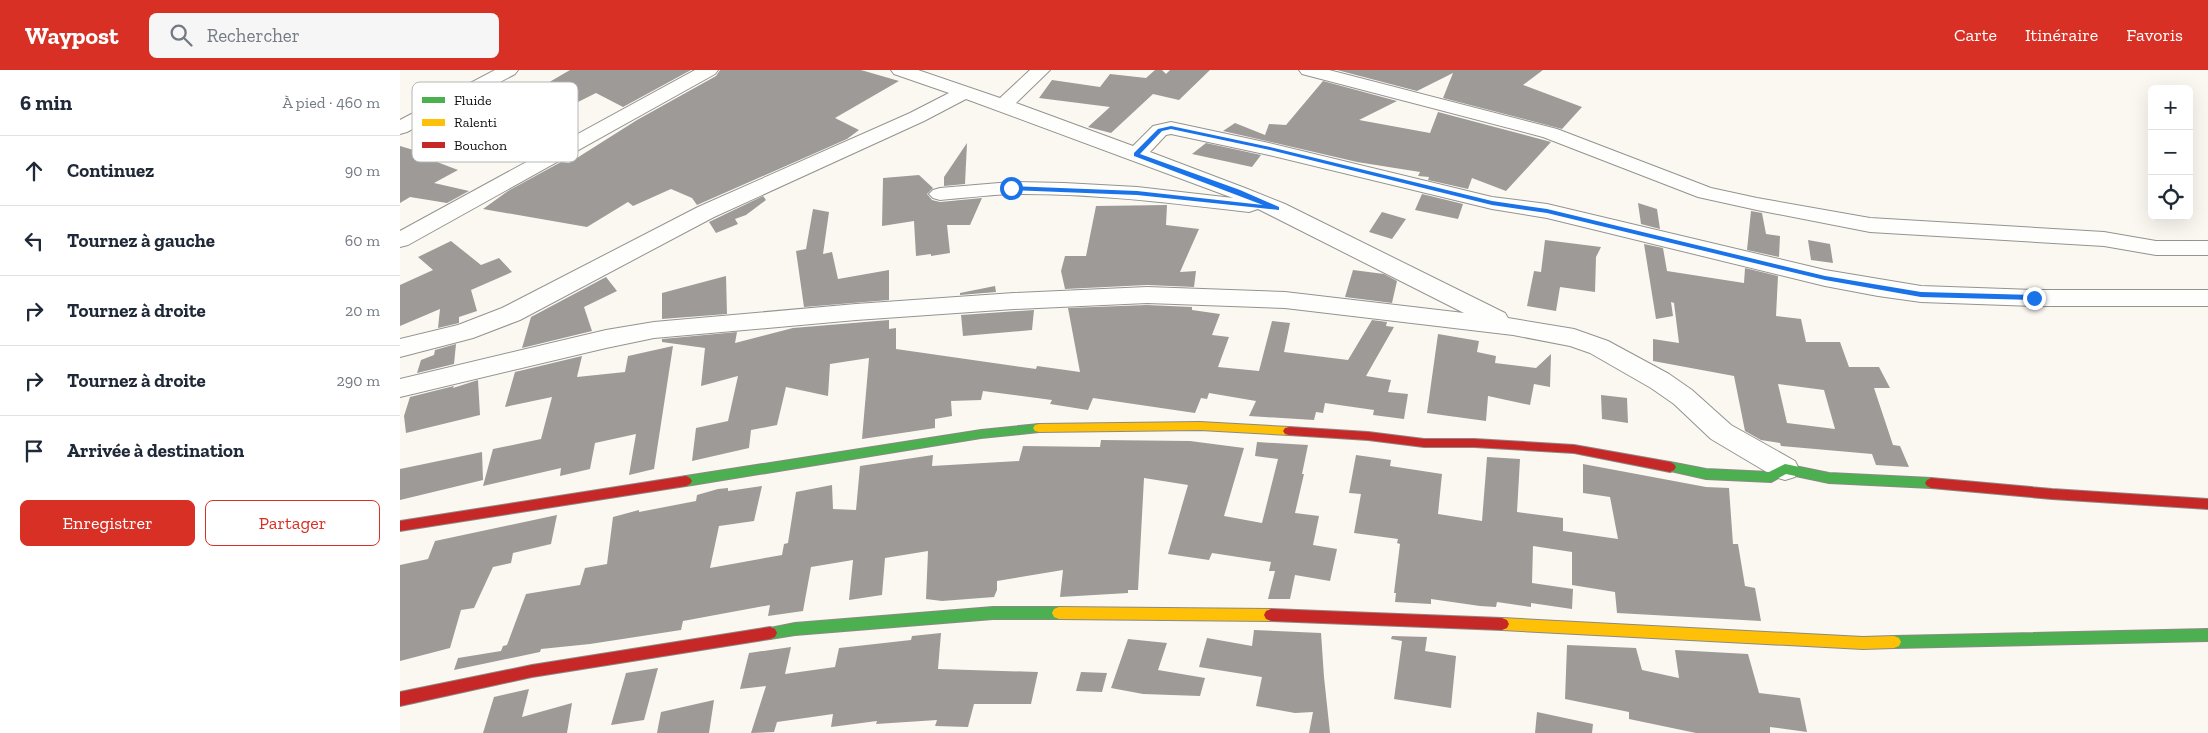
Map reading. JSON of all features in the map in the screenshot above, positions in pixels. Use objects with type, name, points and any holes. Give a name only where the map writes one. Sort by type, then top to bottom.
[{"type":"street","points":[[487,82],[510,70]]},
{"type":"street","points":[[578,142],[709,70]]},
{"type":"street","points":[[900,70],[1003,105],[1277,208],[1513,327]]},
{"type":"street","points":[[1003,105],[1041,70]]},
{"type":"street","points":[[1308,70],[1550,133],[1705,193],[1814,216],[1870,225],[2104,239],[2141,248],[2177,250],[2208,248]]},
{"type":"street","points":[[400,348],[464,332],[511,314],[713,209],[917,117],[966,92]]},
{"type":"street","points":[[400,128],[412,122]]},
{"type":"street","points":[[1136,155],[1160,130],[1171,128],[1278,150],[1492,203],[1547,211],[1825,278],[1921,294],[2034,298],[2208,298]]},
{"type":"street","points":[[400,240],[542,162]]},
{"type":"street","points":[[940,194],[1011,188],[1064,189],[1137,193],[1277,208]]},
{"type":"street","points":[[400,388],[606,339],[654,330],[1014,300],[1147,295],[1285,300],[1513,327],[1574,338],[1606,351],[1660,381],[1683,397],[1721,432],[1786,469],[1829,478],[1913,481],[2052,494],[2208,504]]},
{"type":"street","points":[[400,526],[981,434],[1045,427],[1200,426],[1368,436],[1424,443],[1474,443],[1574,449],[1706,474],[1771,478],[1786,469]]},
{"type":"street","points":[[400,699],[532,671],[795,629],[993,613],[1220,613],[1401,619],[1863,643],[2208,635]]},
{"type":"building","points":[[570,70],[691,70],[623,107],[596,93],[578,102],[578,82],[549,82]]},
{"type":"building","points":[[720,70],[861,70],[899,81],[835,118],[859,130],[847,139],[697,205],[692,198],[671,189],[633,206],[628,202],[587,227],[483,209],[508,191],[561,162],[578,162],[578,157],[637,120],[716,76]]},
{"type":"building","points":[[1155,70],[1162,70],[1166,74],[1170,70],[1210,70],[1179,100],[1153,94],[1111,133],[1088,127],[1110,107],[1039,98],[1052,80],[1100,87],[1110,74],[1146,78]]},
{"type":"building","points":[[1337,70],[1543,70],[1523,85],[1582,107],[1562,129],[1443,98],[1453,73],[1417,91]]},
{"type":"building","points":[[1323,81],[1397,101],[1359,120],[1430,133],[1438,112],[1551,142],[1506,191],[1472,178],[1468,189],[1428,180],[1429,177],[1418,176],[1420,172],[1357,162],[1223,131],[1235,123],[1265,135],[1269,124],[1286,125]]},
{"type":"building","points":[[967,143],[965,184],[944,186],[944,177]]},
{"type":"building","points":[[1206,143],[1261,155],[1252,167],[1192,154]]},
{"type":"building","points":[[400,146],[412,150],[412,162],[437,162],[458,170],[434,183],[469,191],[447,203],[410,197],[400,203]]},
{"type":"building","points":[[919,175],[933,188],[927,194],[932,200],[940,202],[982,198],[970,225],[947,225],[950,253],[916,256],[914,221],[882,226],[883,178]]},
{"type":"building","points":[[1422,194],[1463,204],[1458,219],[1415,210]]},
{"type":"building","points":[[763,196],[766,200],[746,215],[735,219],[738,224],[716,233],[709,222]]},
{"type":"building","points":[[1638,203],[1657,209],[1660,229],[1641,224]]},
{"type":"building","points":[[1167,205],[1166,225],[1199,229],[1180,272],[1196,271],[1194,287],[1147,285],[1065,289],[1061,271],[1065,256],[1086,256],[1096,206]]},
{"type":"building","points":[[813,209],[829,212],[823,254],[832,252],[838,279],[889,270],[889,300],[804,307],[796,251],[806,249]]},
{"type":"building","points":[[1751,211],[1762,213],[1766,234],[1780,236],[1779,257],[1747,250]]},
{"type":"building","points":[[1382,212],[1406,219],[1392,239],[1369,232]]},
{"type":"building","points":[[1545,240],[1601,247],[1596,257],[1595,292],[1560,287],[1556,311],[1527,306],[1534,271],[1541,272]]},
{"type":"building","points":[[1808,240],[1830,244],[1833,263],[1811,260]]},
{"type":"building","points":[[451,241],[481,265],[499,258],[512,272],[471,290],[477,311],[459,317],[459,323],[438,328],[440,309],[400,326],[400,285],[433,270],[418,257]]},
{"type":"building","points":[[1644,244],[1663,248],[1667,271],[1744,283],[1745,268],[1778,276],[1776,316],[1801,319],[1806,342],[1840,342],[1849,367],[1879,367],[1890,388],[1874,388],[1893,445],[1900,446],[1909,467],[1876,465],[1872,454],[1781,446],[1780,443],[1761,440],[1745,431],[1734,376],[1653,361],[1653,339],[1679,343],[1674,303],[1671,302],[1673,316],[1656,319]],"holes":[[[1778,384],[1824,390],[1835,429],[1787,423]]]},
{"type":"building","points":[[1353,270],[1384,274],[1397,281],[1392,303],[1345,297]]},
{"type":"building","points":[[726,276],[727,314],[662,319],[662,293]]},
{"type":"building","points":[[606,277],[617,291],[584,307],[592,331],[522,348],[531,317]]},
{"type":"building","points":[[995,286],[996,292],[960,295],[960,293]]},
{"type":"building","points":[[1147,305],[1192,307],[1192,310],[1220,314],[1212,335],[1229,337],[1218,367],[1259,371],[1272,321],[1290,323],[1284,352],[1348,360],[1372,320],[1387,322],[1386,326],[1394,327],[1366,376],[1391,380],[1388,392],[1408,394],[1404,419],[1373,415],[1374,410],[1325,403],[1323,413],[1316,412],[1314,420],[1249,416],[1256,401],[1209,393],[1207,399],[1201,398],[1195,413],[1093,398],[1088,410],[1050,404],[1052,400],[983,391],[981,400],[951,401],[952,416],[935,419],[935,428],[862,439],[869,358],[830,364],[828,396],[786,387],[777,425],[751,430],[749,448],[692,461],[696,428],[728,421],[738,376],[701,386],[705,348],[662,342],[662,339],[737,332],[735,343],[793,328],[889,320],[889,329],[896,328],[896,349],[1036,369],[1037,366],[1080,372],[1068,308]]},
{"type":"building","points":[[1034,310],[1032,330],[963,336],[961,315]]},
{"type":"building","points":[[1438,334],[1479,341],[1477,352],[1496,356],[1495,363],[1536,368],[1551,354],[1550,387],[1534,384],[1530,405],[1488,396],[1486,421],[1427,413]]},
{"type":"building","points":[[456,344],[454,364],[417,373],[421,360],[434,355],[435,350]]},
{"type":"building","points":[[673,346],[654,469],[629,475],[636,434],[595,443],[590,469],[560,476],[561,468],[483,486],[493,449],[541,439],[552,397],[505,407],[515,372],[582,356],[577,377],[625,372],[628,356]]},
{"type":"building","points":[[478,380],[480,415],[406,433],[404,416],[410,397],[454,386],[453,388]]},
{"type":"building","points":[[1601,395],[1627,398],[1628,423],[1602,419]]},
{"type":"building","points":[[1101,440],[1190,441],[1244,448],[1224,516],[1262,523],[1278,459],[1255,456],[1257,442],[1308,445],[1302,474],[1304,474],[1295,513],[1319,516],[1313,545],[1337,549],[1330,581],[1295,575],[1290,599],[1268,599],[1275,571],[1269,571],[1271,562],[1212,553],[1209,560],[1168,554],[1188,485],[1144,478],[1138,590],[1128,590],[1128,593],[1060,597],[1063,570],[997,581],[997,590],[994,597],[942,601],[926,599],[928,551],[885,558],[882,595],[849,600],[853,560],[811,567],[803,611],[768,616],[770,605],[683,621],[681,630],[590,644],[541,649],[540,652],[454,670],[458,658],[501,651],[503,646],[507,645],[526,594],[580,585],[585,568],[607,564],[613,517],[639,510],[639,512],[696,501],[697,495],[718,489],[728,488],[728,491],[762,486],[754,521],[719,526],[710,568],[782,555],[784,544],[788,543],[796,492],[832,485],[833,509],[856,510],[860,466],[933,455],[932,466],[1019,461],[1023,446],[1100,447]]},
{"type":"building","points":[[482,452],[483,480],[400,500],[400,469]]},
{"type":"building","points":[[1356,455],[1391,460],[1390,466],[1442,474],[1438,514],[1482,521],[1487,457],[1520,459],[1517,512],[1563,518],[1563,531],[1618,539],[1610,497],[1583,493],[1583,464],[1706,487],[1729,488],[1733,544],[1738,544],[1745,586],[1755,588],[1761,621],[1617,613],[1615,592],[1572,585],[1572,552],[1533,546],[1532,583],[1573,589],[1572,609],[1531,603],[1531,607],[1497,602],[1496,607],[1480,606],[1431,599],[1431,604],[1395,602],[1396,593],[1394,593],[1400,544],[1397,543],[1398,539],[1354,533],[1361,494],[1349,493]]},
{"type":"building","points":[[557,515],[551,544],[513,553],[511,563],[493,567],[474,608],[461,610],[450,648],[400,661],[400,565],[428,559],[435,541]]},
{"type":"building","points":[[1254,630],[1321,633],[1330,733],[1309,733],[1313,712],[1295,713],[1256,706],[1262,677],[1199,667],[1207,638],[1252,646]]},
{"type":"building","points":[[941,633],[938,669],[1038,672],[1031,704],[974,704],[968,727],[935,726],[937,720],[876,724],[877,721],[831,727],[833,714],[777,722],[774,732],[751,733],[766,686],[740,689],[749,653],[791,647],[785,674],[835,667],[839,648],[911,640],[912,636]]},
{"type":"building","points":[[1392,636],[1427,637],[1425,651],[1456,656],[1451,708],[1394,699],[1402,641],[1391,639]]},
{"type":"building","points":[[1128,639],[1167,643],[1158,670],[1205,678],[1200,696],[1143,694],[1111,688]]},
{"type":"building","points":[[1567,645],[1636,648],[1642,670],[1679,678],[1675,650],[1748,654],[1759,693],[1800,698],[1807,732],[1770,727],[1770,733],[1696,733],[1629,719],[1629,712],[1565,699]]},
{"type":"building","points":[[658,668],[644,720],[611,725],[626,673]]},
{"type":"building","points":[[1081,672],[1107,673],[1102,692],[1076,691]]},
{"type":"building","points":[[529,689],[522,717],[572,703],[567,733],[483,733],[494,697]]},
{"type":"building","points":[[714,700],[709,733],[657,733],[661,712]]},
{"type":"building","points":[[1537,712],[1593,724],[1592,733],[1535,733]]},
{"type":"traffic: fast","points":[[686,481],[981,434],[1039,428]]},
{"type":"traffic: fast","points":[[1670,467],[1706,474],[1771,477],[1785,469],[1829,478],[1931,483]]},
{"type":"traffic: fast","points":[[770,633],[795,629],[993,613],[1059,613]]},
{"type":"traffic: fast","points":[[1894,642],[2208,635]]},
{"type":"traffic: slow","points":[[1039,428],[1200,426],[1289,431]]},
{"type":"traffic: slow","points":[[1059,613],[1271,615]]},
{"type":"traffic: slow","points":[[1502,624],[1863,643],[1894,642]]},
{"type":"traffic: jam","points":[[1289,431],[1368,436],[1424,443],[1474,443],[1574,449],[1670,467]]},
{"type":"traffic: jam","points":[[400,526],[686,481]]},
{"type":"traffic: jam","points":[[1931,483],[2052,494],[2208,504]]},
{"type":"traffic: jam","points":[[1271,615],[1502,624]]},
{"type":"traffic: jam","points":[[400,699],[532,671],[770,633]]},
{"type":"route","points":[[1011,188],[1137,193],[1185,200],[1277,208],[1136,155],[1160,130],[1171,128],[1270,148],[1492,203],[1547,211],[1666,238],[1825,278],[1921,294],[2034,298]]}]
